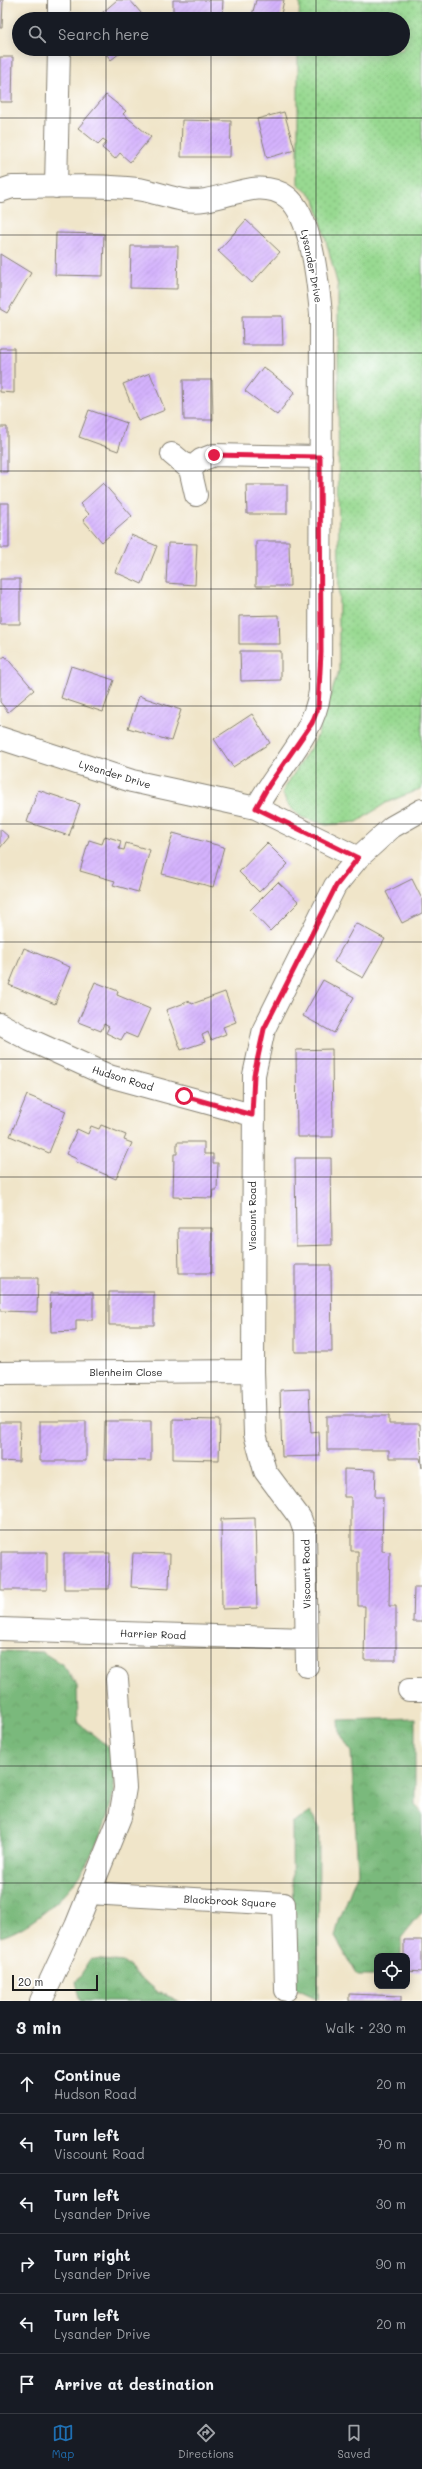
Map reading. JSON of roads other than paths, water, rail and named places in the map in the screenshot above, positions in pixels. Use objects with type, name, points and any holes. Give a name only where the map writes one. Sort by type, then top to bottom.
[{"type":"street","points":[[59,0],[59,12]]},
{"type":"street","points":[[56,187],[59,56]]},
{"type":"street","name":"Lysander Drive","points":[[0,190],[12,187],[137,189],[186,201],[225,196],[254,188],[266,188],[278,191],[288,198],[303,220],[319,293],[321,314],[321,652],[318,708],[309,728],[269,785],[256,808]]},
{"type":"street","points":[[172,454],[190,469],[196,495]]},
{"type":"street","points":[[190,469],[201,460],[214,455],[320,457]]},
{"type":"street","name":"Lysander Drive","points":[[0,738],[132,781],[256,808],[358,858]]},
{"type":"street","name":"Viscount Road","points":[[308,1666],[306,1639],[305,1532],[300,1518],[265,1471],[258,1454],[255,1434],[253,1370],[252,1115],[254,1075],[264,1029],[336,886],[358,858],[392,827],[422,810]]},
{"type":"street","name":"Hudson Road","points":[[0,1024],[30,1040],[109,1076],[252,1115]]},
{"type":"street","name":"Blenheim Close","points":[[0,1372],[253,1370]]},
{"type":"street","name":"Harrier Road","points":[[0,1629],[306,1639]]},
{"type":"street","points":[[41,2001],[90,1893],[120,1817],[125,1788],[117,1679]]},
{"type":"street","name":"Blackbrook Square","points":[[90,1893],[284,1904],[286,1990]]}]
